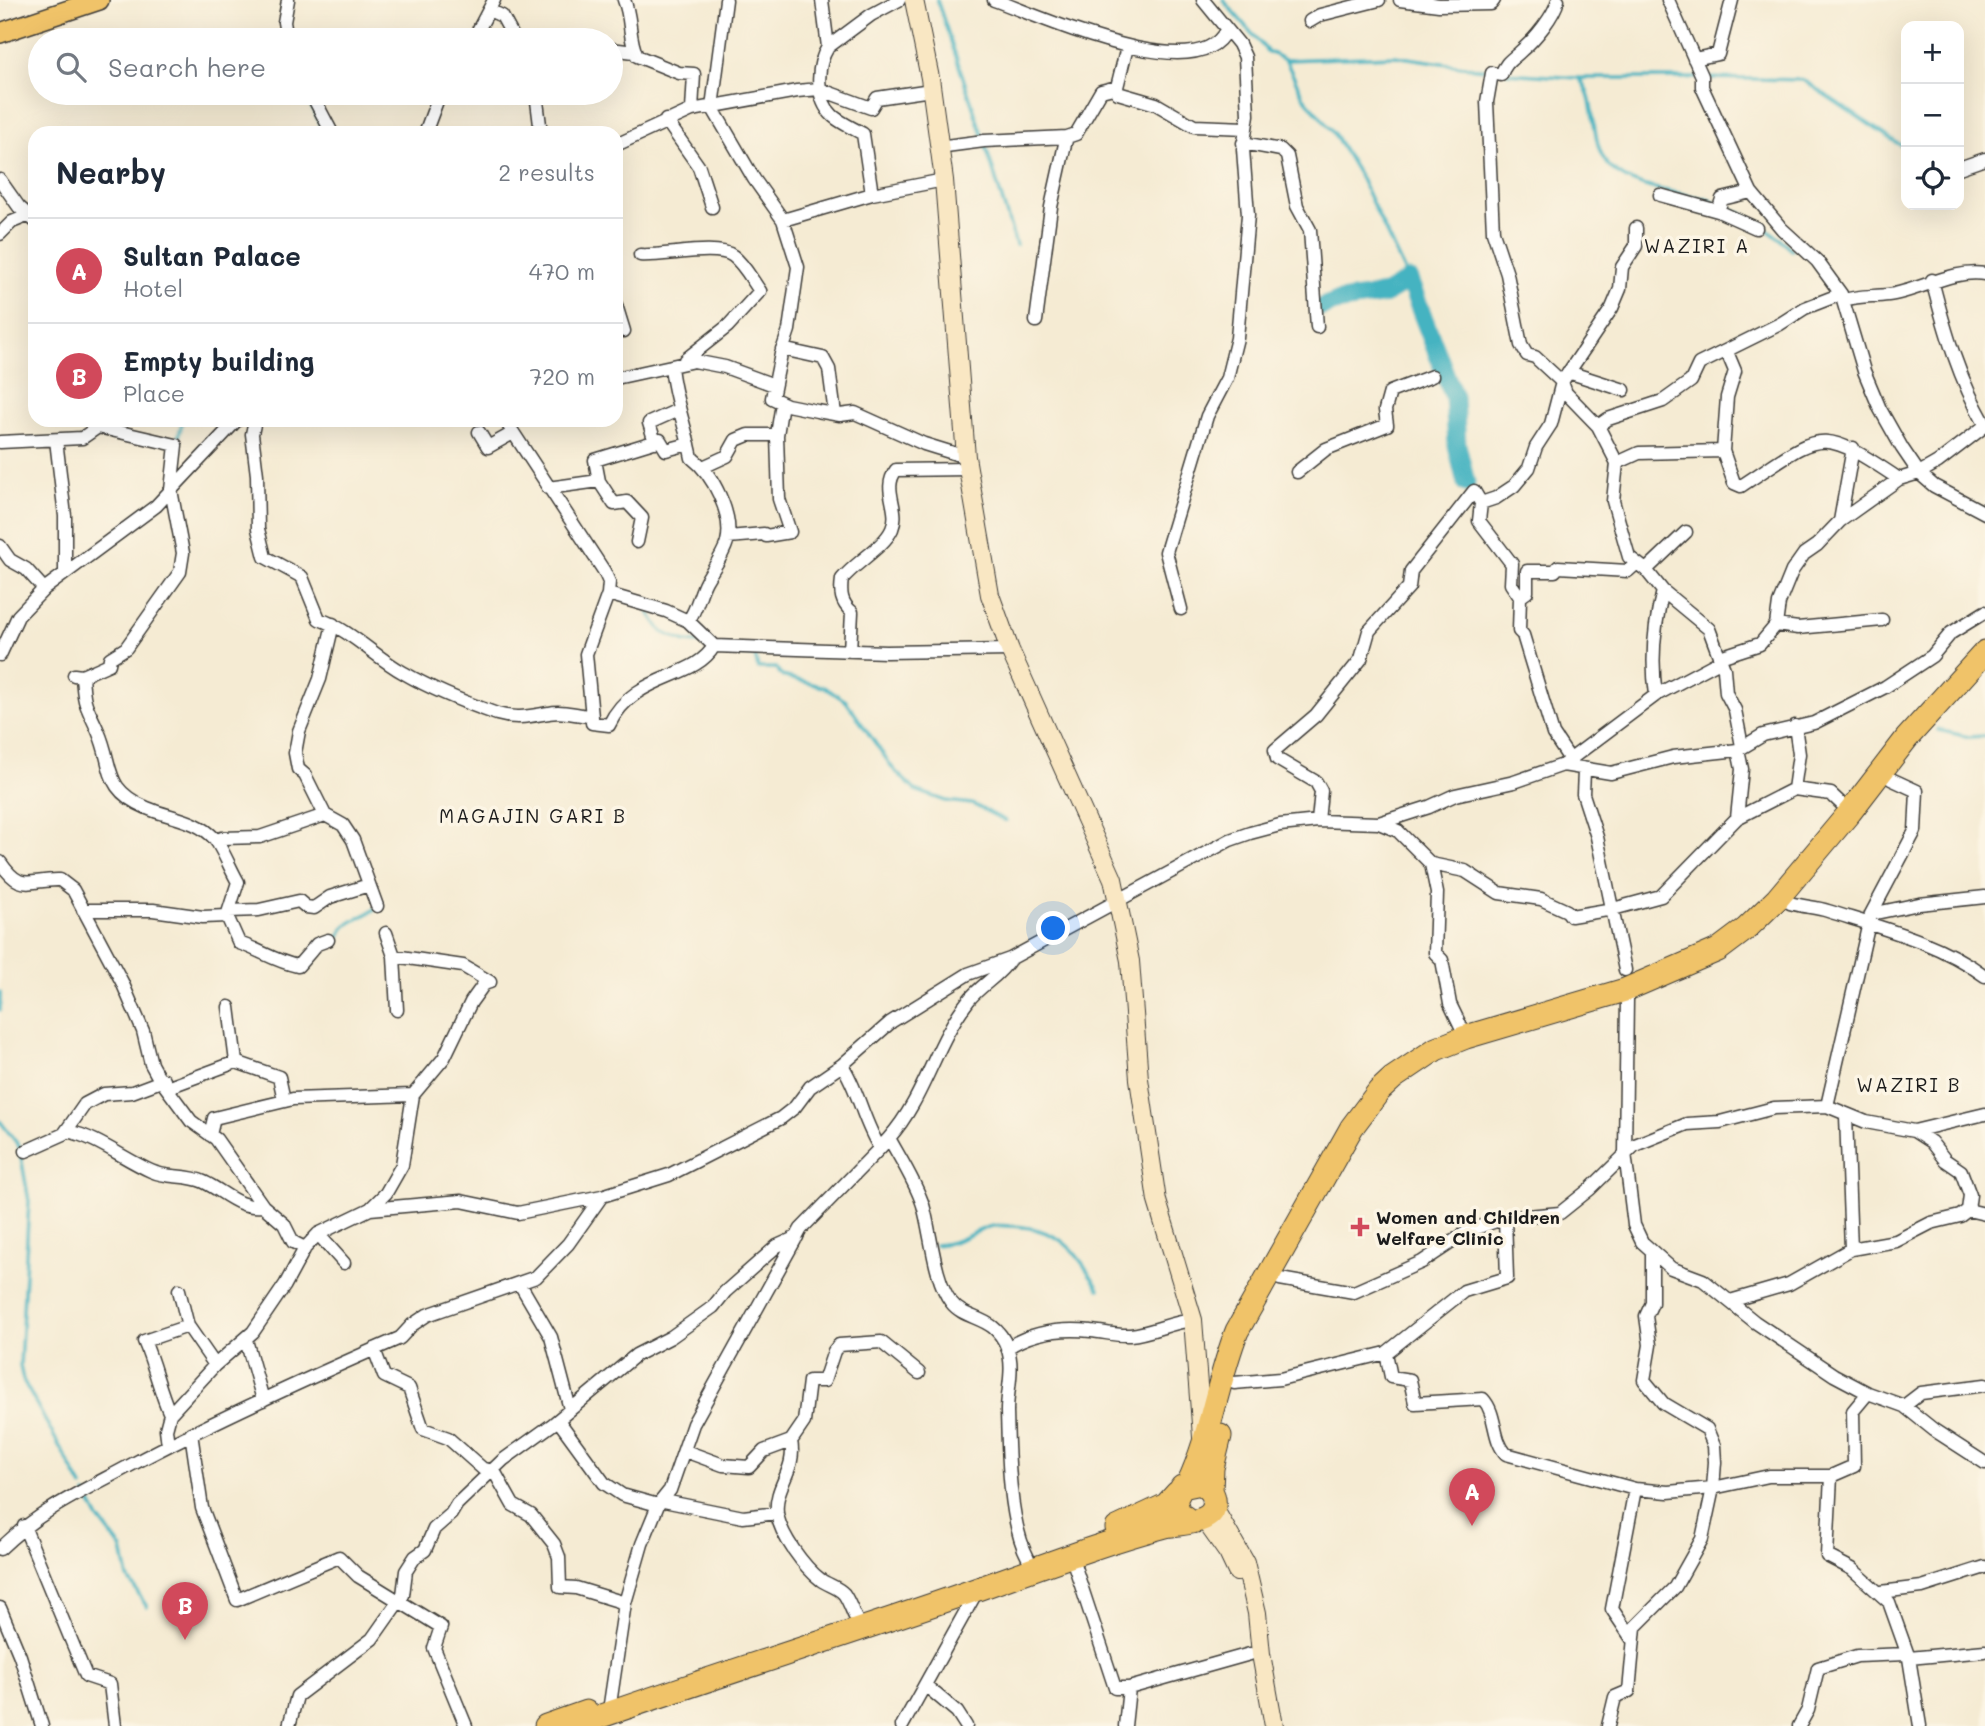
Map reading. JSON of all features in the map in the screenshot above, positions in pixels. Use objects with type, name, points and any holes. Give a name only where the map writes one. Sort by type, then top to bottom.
[{"type":"highway","points":[[1205,1510],[1179,1513],[1176,1506],[1202,1444],[1226,1357],[1237,1331],[1352,1127],[1379,1091],[1429,1053],[1466,1037],[1625,990],[1718,950],[1770,906],[1850,812],[1907,738],[1985,652]]},
{"type":"highway","points":[[1205,1510],[1216,1448],[1234,1383],[1280,1279],[1371,1119],[1397,1087],[1440,1060],[1503,1035],[1675,984],[1722,962],[1743,948],[1790,903],[1985,667]]},
{"type":"highway","points":[[546,1726],[1121,1526],[1166,1505],[1182,1488],[1201,1483],[1205,1510]]},
{"type":"highway","points":[[584,1724],[1205,1510]]},
{"type":"main road","points":[[0,20],[60,0]]},
{"type":"main road","points":[[0,33],[99,0]]},
{"type":"street","points":[[285,28],[288,0]]},
{"type":"street","points":[[624,0],[634,52]]},
{"type":"street","points":[[726,0],[712,107],[754,179],[783,220],[798,267],[789,330],[782,349],[772,398],[835,414],[855,413],[967,463]]},
{"type":"street","points":[[822,0],[828,47]]},
{"type":"street","points":[[872,194],[863,134],[831,115],[820,89],[819,60],[828,47],[871,15],[899,0]]},
{"type":"street","points":[[914,0],[944,180],[967,463],[990,595],[1010,650],[1113,878],[1120,901],[1130,961],[1139,1079],[1157,1202],[1194,1320],[1202,1444]]},
{"type":"street","points":[[994,0],[1025,14],[1157,54],[1201,50],[1222,38],[1226,30]]},
{"type":"street","points":[[1181,609],[1166,552],[1208,416],[1227,378],[1237,338],[1248,215],[1243,143],[1246,128],[1245,57],[1203,0]]},
{"type":"street","points":[[1310,21],[1320,15],[1379,0]]},
{"type":"street","points":[[1400,0],[1475,6],[1491,4],[1494,0]]},
{"type":"street","points":[[1558,0],[1555,10],[1524,49],[1503,69],[1492,74],[1486,102],[1493,232],[1507,274],[1521,345],[1527,355],[1535,357],[1565,377],[1624,390]]},
{"type":"street","points":[[1668,0],[1751,192],[1782,229],[1817,261],[1843,297],[1864,370],[1880,410],[1919,473],[1934,486],[1985,513]]},
{"type":"street","points":[[1694,59],[1718,54],[1732,0]]},
{"type":"street","points":[[480,28],[492,5],[508,28]]},
{"type":"street","points":[[1127,47],[1117,87],[1118,93],[1156,104],[1194,127],[1246,128]]},
{"type":"street","points":[[623,50],[634,52],[650,64],[679,73],[694,74],[692,110]]},
{"type":"street","points":[[938,147],[984,141],[1068,138],[1076,134],[1101,91],[1117,87]]},
{"type":"street","points":[[623,142],[692,110],[820,89],[871,108],[877,97],[931,90]]},
{"type":"street","points":[[317,105],[328,126]]},
{"type":"street","points":[[428,126],[436,105]]},
{"type":"street","points":[[538,105],[540,126]]},
{"type":"street","points":[[667,120],[699,167],[712,207]]},
{"type":"street","points":[[1036,321],[1051,206],[1068,138]]},
{"type":"street","points":[[1243,143],[1281,150],[1287,156],[1297,206],[1310,230],[1317,327]]},
{"type":"street","points":[[1964,166],[1985,159]]},
{"type":"street","points":[[0,180],[28,215]]},
{"type":"street","points":[[783,220],[872,194],[944,180]]},
{"type":"street","points":[[1720,205],[1751,192]]},
{"type":"street","points":[[1660,195],[1720,205],[1756,228]]},
{"type":"street","points":[[0,233],[12,222],[28,219]]},
{"type":"street","points":[[1481,503],[1514,486],[1529,468],[1536,447],[1551,424],[1565,377],[1612,308],[1620,289],[1622,267],[1636,246],[1636,228]]},
{"type":"street","points":[[623,376],[671,366],[685,360],[728,326],[760,291],[736,257],[724,250],[658,257],[640,256]]},
{"type":"street","points":[[1598,426],[1608,419],[1663,401],[1691,381],[1699,364],[1727,352],[1739,342],[1780,324],[1805,308],[1843,297],[1888,295],[1932,280],[1985,274]]},
{"type":"street","points":[[370,1209],[461,1201],[518,1213],[602,1196],[669,1175],[781,1118],[795,1107],[810,1087],[842,1065],[912,1007],[968,974],[991,963],[1010,959],[1230,840],[1280,825],[1318,821],[1380,823],[1429,807],[1455,795],[1514,782],[1566,762],[1656,695],[1720,661],[1723,656],[1760,644],[1776,625],[1779,603],[1792,571],[1804,554],[1817,545],[1840,521],[1899,479],[1919,473],[1985,425],[1968,395],[1947,340],[1932,280]]},
{"type":"street","points":[[782,349],[823,358],[829,369],[835,414]]},
{"type":"street","points":[[1727,352],[1735,370],[1727,397],[1723,452],[1734,483],[1741,486],[1808,442],[1829,441],[1853,448],[1899,479]]},
{"type":"street","points":[[685,360],[725,367],[774,386]]},
{"type":"street","points":[[671,366],[678,410],[692,458],[704,467],[723,508],[728,537],[688,621]]},
{"type":"street","points":[[1297,472],[1326,449],[1387,425],[1385,410],[1390,392],[1433,376]]},
{"type":"street","points":[[1565,377],[1566,393],[1598,426],[1617,463],[1613,501],[1622,541],[1629,556],[1663,591],[1709,629],[1720,661],[1740,748],[1742,768],[1737,818]]},
{"type":"street","points":[[728,537],[790,532],[779,499],[777,435],[782,402]]},
{"type":"street","points":[[655,442],[649,422],[678,410]]},
{"type":"street","points":[[0,442],[82,438],[98,427],[176,445],[171,490],[183,553],[180,572],[126,648],[110,658],[109,664],[78,675],[83,705],[99,733],[108,771],[123,795],[148,808],[200,827],[216,841],[238,882],[228,914],[239,943],[262,950],[278,962],[298,966],[317,944],[328,940]]},
{"type":"street","points":[[0,655],[18,616],[44,589],[156,506],[230,427]]},
{"type":"street","points":[[254,427],[258,529],[265,557],[302,577],[319,619],[333,624],[404,673],[500,715],[523,719],[551,712],[592,717]]},
{"type":"street","points":[[510,427],[551,487],[609,582],[608,594],[586,654],[592,723],[609,725],[617,707],[658,679],[701,663],[715,646]]},
{"type":"street","points":[[480,432],[488,447],[513,432]]},
{"type":"street","points":[[704,467],[727,456],[736,440],[748,435],[777,435]]},
{"type":"street","points":[[56,440],[65,516],[65,573]]},
{"type":"street","points":[[637,542],[642,518],[627,502],[614,504],[599,481],[595,460],[660,440],[666,450],[689,444]]},
{"type":"street","points":[[1840,521],[1853,448]]},
{"type":"street","points":[[1617,463],[1639,453],[1723,452]]},
{"type":"street","points":[[850,651],[852,612],[844,606],[840,590],[842,579],[892,531],[894,513],[889,494],[893,474],[897,470],[967,463]]},
{"type":"street","points":[[551,487],[599,481]]},
{"type":"street","points":[[1318,821],[1321,791],[1316,782],[1277,758],[1275,750],[1316,715],[1361,659],[1362,646],[1375,621],[1409,587],[1411,571],[1474,491],[1481,503],[1479,521],[1512,564],[1511,584],[1520,597],[1519,631],[1523,635],[1553,734],[1566,762],[1584,771],[1611,773],[1673,757],[1740,748],[1763,735],[1814,723],[1867,699],[1932,656],[1951,633],[1985,612]]},
{"type":"street","points":[[1520,597],[1527,592],[1527,571],[1555,571],[1558,567],[1628,571],[1641,566],[1686,532]]},
{"type":"street","points":[[0,546],[10,560],[26,569],[44,589]]},
{"type":"street","points":[[1656,695],[1653,675],[1656,617],[1663,591]]},
{"type":"street","points":[[608,594],[667,611],[688,621],[715,646],[850,651],[1010,650]]},
{"type":"street","points":[[1776,625],[1798,628],[1882,620]]},
{"type":"street","points":[[333,624],[320,679],[299,731],[295,753],[298,769],[305,775],[325,815],[343,825],[353,840],[377,906]]},
{"type":"street","points":[[1794,789],[1799,754],[1795,726]]},
{"type":"street","points":[[1584,771],[1583,794],[1597,836],[1625,970]]},
{"type":"street","points":[[1827,1106],[1871,918],[1915,831],[1917,791],[1891,779]]},
{"type":"street","points":[[1380,823],[1398,831],[1432,864],[1465,871],[1499,893],[1541,899],[1572,916],[1613,909],[1661,896],[1737,818],[1794,789],[1831,794],[1850,812]]},
{"type":"street","points":[[216,841],[222,838],[235,840],[260,837],[325,815]]},
{"type":"street","points":[[0,862],[13,880],[23,885],[60,880],[73,890],[143,1031],[151,1064],[191,1121],[210,1135],[264,1206],[284,1224],[293,1242],[304,1248]]},
{"type":"street","points":[[1432,864],[1437,893],[1435,953],[1442,960],[1450,1004],[1466,1037]]},
{"type":"street","points":[[83,910],[153,909],[202,917],[259,910],[299,901],[306,907],[314,908],[330,897],[369,885]]},
{"type":"street","points":[[1871,918],[1919,904],[1985,897]]},
{"type":"street","points":[[1790,903],[1871,918],[1959,957],[1985,976]]},
{"type":"street","points":[[386,933],[394,956],[397,1010]]},
{"type":"street","points":[[168,1445],[166,1429],[170,1414],[215,1365],[246,1340],[285,1285],[304,1248],[318,1234],[370,1209],[386,1193],[402,1165],[413,1095],[444,1058],[471,1002],[484,985],[490,982],[463,966],[394,956]]},
{"type":"street","points":[[610,1704],[625,1603],[642,1544],[685,1451],[699,1412],[797,1237],[809,1220],[884,1143],[917,1097],[968,1001],[1002,971],[1010,959]]},
{"type":"street","points":[[1627,998],[1625,1153],[1634,1224],[1653,1254],[1671,1268],[1703,1280],[1811,1359],[1868,1393],[1903,1406],[1985,1463]]},
{"type":"street","points":[[229,1007],[236,1062]]},
{"type":"street","points":[[26,1151],[67,1130],[85,1104],[104,1094],[132,1092],[166,1084],[236,1062],[279,1077],[284,1100]]},
{"type":"street","points":[[842,1065],[884,1143],[912,1177],[923,1204],[945,1294],[956,1308],[989,1323],[1007,1348],[1011,1381],[1007,1410],[1014,1522],[1028,1558]]},
{"type":"street","points":[[210,1135],[214,1118],[284,1100],[413,1095]]},
{"type":"street","points":[[1280,1279],[1354,1292],[1434,1256],[1464,1232],[1505,1218],[1560,1213],[1590,1189],[1625,1153],[1670,1129],[1720,1122],[1774,1108],[1827,1106],[1846,1116],[1914,1131],[1931,1142],[1945,1160],[1961,1171],[1970,1195],[1968,1210],[1960,1216],[1922,1227],[1896,1241],[1851,1249],[1806,1277],[1730,1301]]},
{"type":"street","points":[[1914,1131],[1985,1114]]},
{"type":"street","points":[[1846,1116],[1851,1249]]},
{"type":"street","points":[[67,1130],[86,1135],[151,1171],[205,1182],[229,1198],[250,1207],[264,1206]]},
{"type":"street","points":[[0,1549],[24,1526],[82,1489],[191,1433],[400,1338],[412,1325],[427,1315],[536,1277],[558,1257],[602,1196]]},
{"type":"street","points":[[1968,1210],[1985,1214]]},
{"type":"street","points":[[1234,1383],[1280,1379],[1386,1353],[1464,1291],[1507,1278],[1505,1218]]},
{"type":"street","points":[[318,1234],[344,1263]]},
{"type":"street","points":[[289,1726],[297,1696],[372,1639],[403,1595],[406,1571],[415,1557],[425,1550],[434,1528],[500,1463],[558,1420],[636,1354],[671,1337],[713,1307],[724,1292],[777,1246],[797,1237]]},
{"type":"street","points":[[1608,1726],[1615,1697],[1629,1691],[1632,1639],[1637,1623],[1675,1587],[1702,1539],[1713,1488],[1714,1446],[1706,1429],[1663,1403],[1644,1380],[1650,1345],[1646,1316],[1652,1303],[1653,1254]]},
{"type":"street","points":[[520,1284],[551,1337],[570,1409]]},
{"type":"street","points":[[179,1290],[188,1326],[215,1365]]},
{"type":"street","points":[[1007,1348],[1043,1331],[1090,1331],[1127,1336],[1151,1332],[1175,1321],[1194,1320]]},
{"type":"street","points":[[170,1414],[159,1391],[158,1373],[145,1341],[188,1326]]},
{"type":"street","points":[[246,1340],[263,1399]]},
{"type":"street","points":[[685,1451],[723,1465],[749,1467],[773,1446],[791,1441],[804,1422],[809,1381],[824,1381],[834,1351],[839,1345],[881,1342],[919,1373]]},
{"type":"street","points":[[374,1349],[384,1376],[409,1388],[423,1429],[448,1438],[483,1469],[494,1471]]},
{"type":"street","points":[[1386,1353],[1391,1377],[1410,1380],[1415,1403],[1483,1399],[1489,1406],[1500,1447],[1506,1454],[1635,1489],[1668,1492],[1713,1488],[1769,1476],[1831,1476],[1854,1466],[1853,1411],[1868,1393]]},
{"type":"street","points":[[1903,1406],[1921,1393],[1985,1385]]},
{"type":"street","points":[[558,1420],[604,1483],[615,1492],[743,1517],[777,1513]]},
{"type":"street","points":[[191,1433],[202,1508],[237,1600],[339,1557],[358,1576],[441,1627],[434,1648],[466,1726]]},
{"type":"street","points":[[791,1441],[794,1457],[779,1496],[777,1513],[796,1550],[820,1579],[844,1594],[856,1619]]},
{"type":"street","points":[[494,1471],[513,1505],[531,1515],[554,1544],[559,1558],[560,1587],[576,1588],[625,1603]]},
{"type":"street","points":[[1831,1476],[1827,1556],[1852,1569],[1881,1592],[1893,1610],[1908,1656],[1920,1726]]},
{"type":"street","points":[[1632,1639],[1612,1609],[1635,1489]]},
{"type":"street","points":[[1205,1510],[1235,1566],[1246,1614],[1262,1726]]},
{"type":"street","points":[[1205,1510],[1245,1562],[1257,1613],[1261,1654],[1275,1726]]},
{"type":"street","points":[[24,1526],[86,1676],[110,1684],[115,1726]]},
{"type":"street","points":[[1070,1555],[1112,1682],[1120,1690],[1250,1654]]},
{"type":"street","points":[[1881,1592],[1922,1587],[1985,1567]]},
{"type":"street","points":[[902,1726],[979,1588]]},
{"type":"street","points":[[0,1608],[20,1656],[42,1726]]},
{"type":"street","points":[[1799,1726],[1808,1710],[1818,1668],[1857,1656],[1985,1651]]},
{"type":"street","points":[[925,1685],[957,1712],[966,1726]]},
{"type":"street","points":[[1125,1726],[1129,1688]]},
{"type":"waterway","points":[[937,0],[983,137]]},
{"type":"waterway","points":[[1223,0],[1267,51],[1285,60],[1395,56],[1489,70]]},
{"type":"waterway","points":[[1286,61],[1303,96],[1333,132],[1361,179],[1415,294]]},
{"type":"waterway","points":[[1507,73],[1578,78],[1698,78]]},
{"type":"waterway","points":[[1706,78],[1803,80],[1903,147]]},
{"type":"waterway","points":[[1580,80],[1590,100],[1600,149],[1612,169],[1633,182],[1709,200],[1732,209],[1764,227],[1792,250]]},
{"type":"waterway","points":[[311,105],[321,126]]},
{"type":"waterway","points":[[985,144],[1016,245]]},
{"type":"waterway","points":[[1322,307],[1335,302],[1386,294],[1409,280],[1454,397],[1457,445],[1466,483]]},
{"type":"waterway","points":[[177,441],[181,427]]},
{"type":"waterway","points":[[648,611],[662,632],[685,642],[699,643]]},
{"type":"waterway","points":[[731,655],[755,655],[758,668],[776,668],[782,676],[824,687],[846,701],[894,770],[915,790],[946,801],[972,804],[1006,821]]},
{"type":"waterway","points":[[1938,730],[1969,737],[1985,736]]},
{"type":"waterway","points":[[330,939],[340,937],[345,927],[376,908]]},
{"type":"waterway","points":[[0,992],[0,1010]]},
{"type":"waterway","points":[[0,1121],[19,1146],[29,1201],[20,1366],[23,1380],[82,1487]]},
{"type":"waterway","points":[[935,1245],[956,1241],[992,1226],[1030,1228],[1055,1237],[1065,1244],[1082,1263],[1099,1289]]},
{"type":"waterway","points":[[86,1494],[99,1519],[122,1549],[128,1578],[147,1607]]},
{"type":"place","name":"Women and Children Welfare Clinic","points":[[1360,1227]]},
{"type":"place","name":"Sultan Palace","points":[[1472,1526]]},
{"type":"place","name":"Empty building","points":[[185,1640]]},
{"type":"district","name":"WAZIRI A","points":[[1697,245]]},
{"type":"district","name":"MAGAJIN GARI B","points":[[533,815]]},
{"type":"district","name":"WAZIRI B","points":[[1909,1084]]}]
